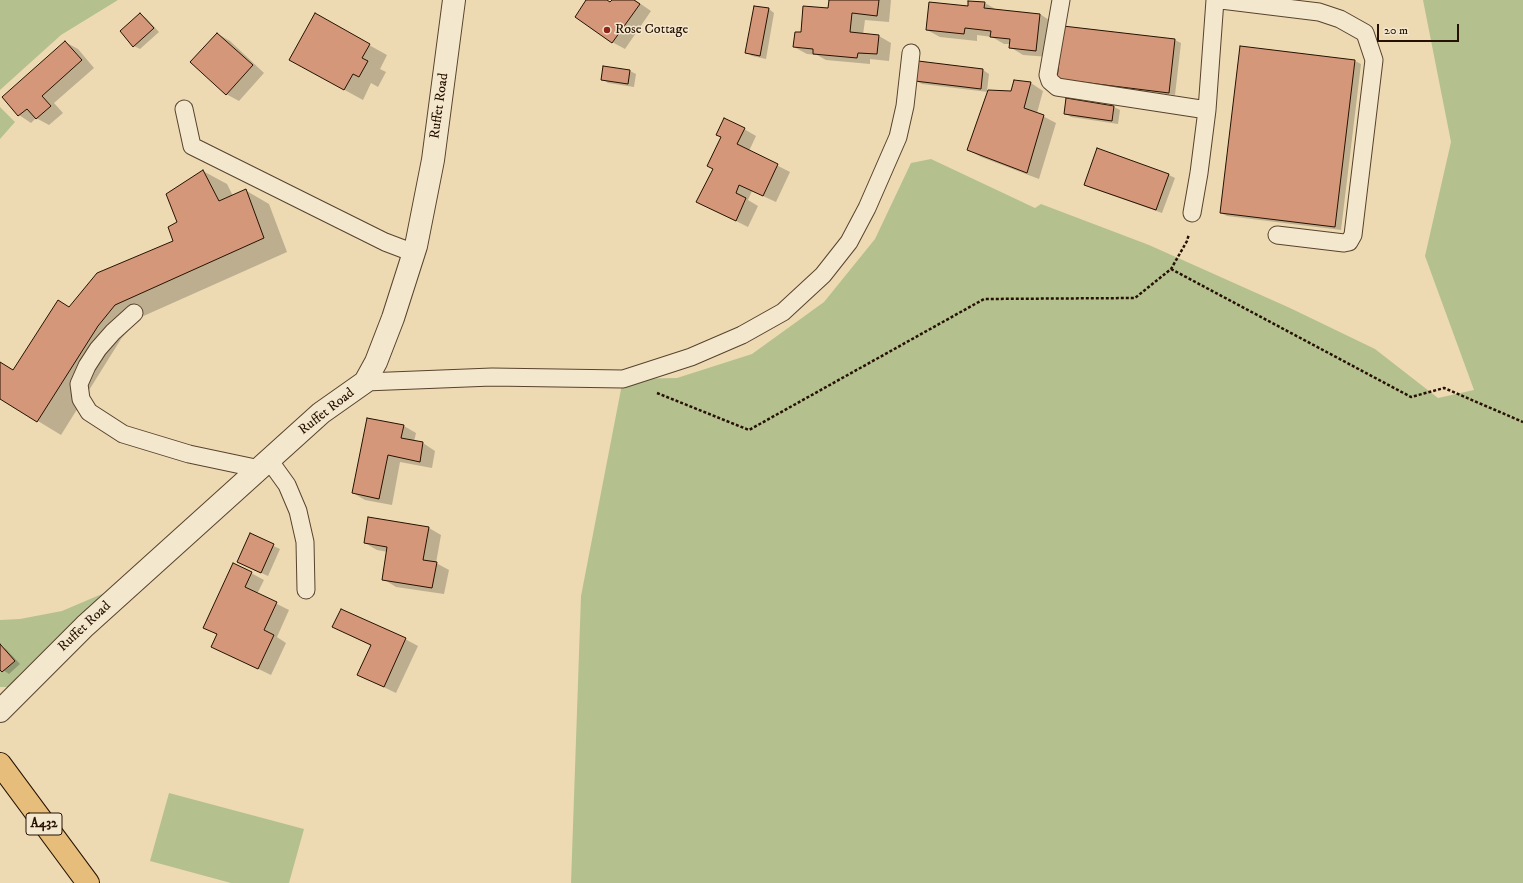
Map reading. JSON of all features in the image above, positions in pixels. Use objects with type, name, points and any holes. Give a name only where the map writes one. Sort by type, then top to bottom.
[{"type":"main road","name":"A432","points":[[0,764],[88,883]]},
{"type":"street","name":"Ruffet Road","points":[[0,711],[85,626],[321,413],[365,382],[376,362],[393,318],[416,246],[433,160],[454,0]]},
{"type":"lane","points":[[1061,0],[1048,75],[1050,81],[1057,87],[1207,110]]},
{"type":"lane","points":[[1192,213],[1199,174],[1207,110],[1215,0]]},
{"type":"lane","points":[[1221,0],[1319,12],[1340,18],[1365,33],[1374,60],[1353,235],[1350,242],[1344,243],[1277,235]]},
{"type":"lane","points":[[365,382],[492,377],[623,380],[691,357],[742,335],[783,312],[823,275],[849,242],[866,208],[898,137],[905,106],[911,53]]},
{"type":"lane","points":[[184,109],[192,146],[385,242],[414,253]]},
{"type":"lane","points":[[134,313],[113,332],[98,349],[87,366],[79,384],[81,399],[89,412],[123,434],[189,454],[265,465],[287,485],[298,511],[305,542],[306,590]]},
{"type":"path","points":[[623,380],[749,430],[984,299],[1136,298],[1171,269],[1187,241],[1192,213]]},
{"type":"path","points":[[1171,269],[1411,397],[1444,388],[1523,422]]},
{"type":"green space","points":[[0,0],[118,0],[61,35],[0,90]]},
{"type":"green space","points":[[1423,0],[1523,0],[1523,883],[571,883],[581,596],[623,379],[677,378],[752,354],[824,302],[875,239],[911,163],[931,159],[1035,208],[1041,204],[1149,245],[1290,308],[1375,349],[1438,398],[1474,390],[1425,256],[1451,142]]},
{"type":"green space","points":[[0,107],[15,122],[0,139]]},
{"type":"green space","points":[[116,588],[12,687],[0,687],[0,620],[20,619],[62,611]]},
{"type":"green space","points":[[169,793],[304,829],[289,883],[231,883],[150,861]]},
{"type":"building","name":"Rose Cottage","points":[[586,0],[607,0],[610,2],[612,0],[634,0],[640,4],[612,43],[575,17]]},
{"type":"building","points":[[829,0],[879,0],[877,16],[852,13],[850,32],[879,35],[877,54],[858,53],[857,58],[813,54],[813,49],[793,47],[795,32],[801,32],[803,6],[828,8]]},
{"type":"building","points":[[968,1],[985,2],[984,8],[1040,14],[1036,51],[1009,48],[1010,39],[990,37],[991,31],[965,28],[964,34],[926,30],[929,2],[968,6]]},
{"type":"building","points":[[754,6],[769,8],[760,56],[745,53]]},
{"type":"building","points":[[140,13],[154,28],[133,47],[120,31]]},
{"type":"building","points":[[315,13],[370,44],[362,58],[368,61],[359,77],[353,74],[344,90],[289,60]]},
{"type":"building","points":[[1063,26],[1175,39],[1169,93],[1057,79]]},
{"type":"building","points":[[217,33],[253,65],[226,95],[190,62]]},
{"type":"building","points":[[65,41],[82,60],[42,96],[51,106],[36,119],[27,109],[18,116],[2,97]]},
{"type":"building","points":[[1240,46],[1355,60],[1335,227],[1220,213]]},
{"type":"building","points":[[918,61],[983,69],[981,89],[915,81]]},
{"type":"building","points":[[603,66],[630,70],[628,84],[601,80]]},
{"type":"building","points":[[1014,80],[1031,82],[1024,108],[1044,115],[1027,173],[967,150],[988,90],[1011,91]]},
{"type":"building","points":[[1066,98],[1114,106],[1112,121],[1064,114]]},
{"type":"building","points":[[724,118],[745,128],[737,144],[778,164],[763,196],[739,185],[736,193],[746,198],[736,221],[696,202],[713,169],[707,166],[721,137],[716,135]]},
{"type":"building","points":[[1097,148],[1169,174],[1156,210],[1084,185]]},
{"type":"building","points":[[203,170],[219,201],[246,189],[264,238],[115,305],[98,326],[37,422],[0,399],[0,362],[13,370],[58,300],[69,307],[97,273],[173,241],[168,227],[177,222],[166,194]]},
{"type":"building","points":[[367,418],[404,425],[401,438],[423,442],[420,462],[388,455],[379,499],[352,493]]},
{"type":"building","points":[[368,517],[429,527],[423,560],[437,562],[432,588],[382,580],[387,547],[364,543]]},
{"type":"building","points":[[250,533],[274,544],[261,573],[237,562]]},
{"type":"building","points":[[233,563],[252,572],[245,587],[277,602],[264,630],[274,635],[258,669],[211,647],[217,634],[203,628]]},
{"type":"building","points":[[341,609],[406,638],[384,687],[357,675],[371,645],[332,627]]},
{"type":"building","points":[[0,644],[15,661],[2,672],[0,670]]},
{"type":"place","name":"Rose Cottage","points":[[607,30]]}]
